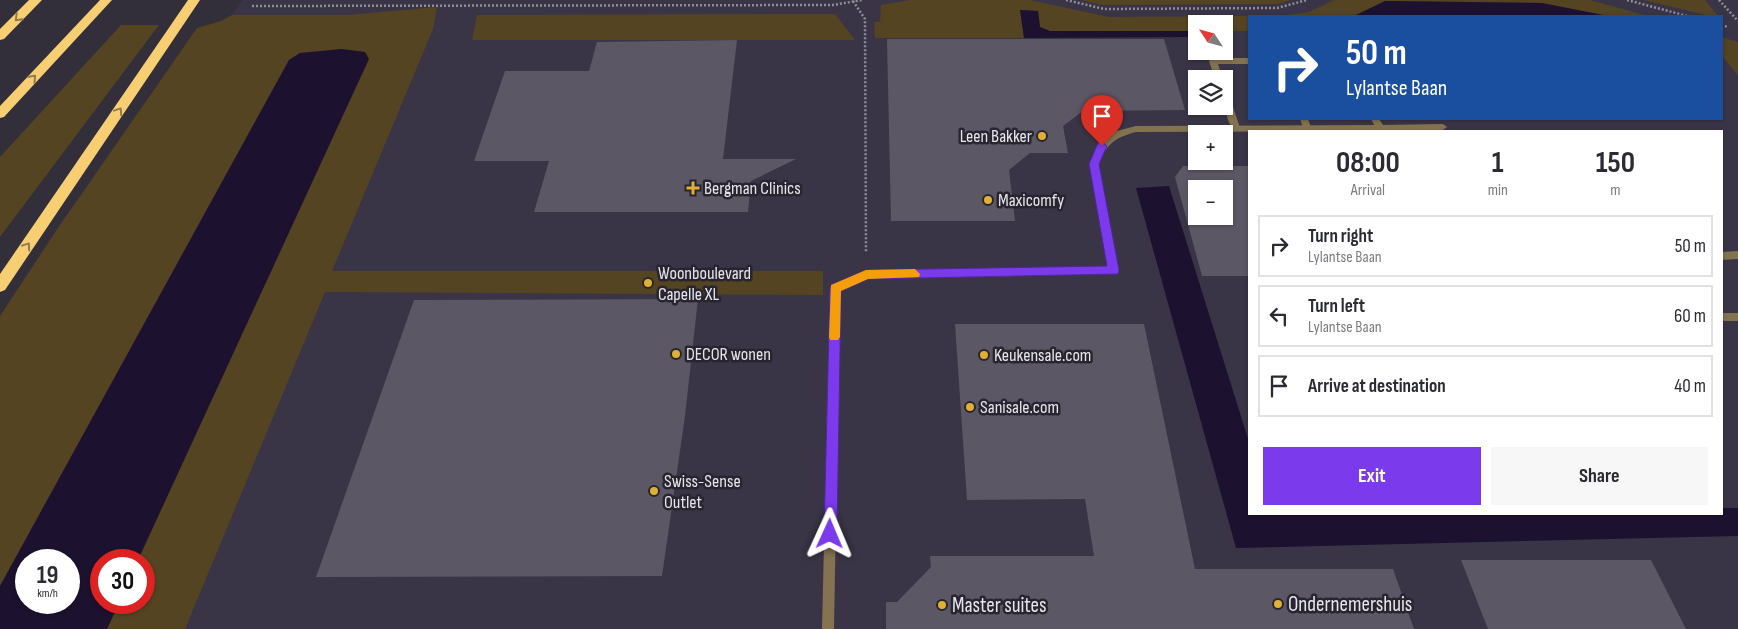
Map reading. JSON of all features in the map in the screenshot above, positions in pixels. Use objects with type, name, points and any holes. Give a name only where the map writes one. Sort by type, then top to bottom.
[{"type":"highway","points":[[0,36],[36,0]]},
{"type":"highway","points":[[0,114],[106,0]]},
{"type":"highway","points":[[0,286],[194,0]]},
{"type":"street","points":[[1216,70],[1214,61],[1248,61]]},
{"type":"street","points":[[1232,115],[1236,128]]},
{"type":"street","points":[[828,629],[835,288],[866,275],[1114,270],[1094,164],[1102,146],[1116,134],[1136,129],[1236,128],[1305,123],[1444,129]]},
{"type":"street","points":[[1723,256],[1738,256]]},
{"type":"street","points":[[1723,317],[1738,317]]},
{"type":"path","points":[[252,6],[824,5],[862,0]]},
{"type":"path","points":[[1066,0],[1104,8],[1124,9],[1276,8],[1307,0]]},
{"type":"path","points":[[1627,0],[1683,15]]},
{"type":"path","points":[[1719,0],[1738,21]]},
{"type":"path","points":[[853,1],[865,19],[866,275]]},
{"type":"path","points":[[1723,26],[1728,27]]},
{"type":"shaded area","name":"Woonboulevard Capelle XL","points":[[242,0],[1738,0],[1738,629],[0,629],[0,350]]},
{"type":"shaded area","points":[[910,0],[1030,0],[1109,17],[1188,16],[1188,31],[1050,31],[1040,27],[1038,11],[1020,10],[1024,38],[875,38],[874,22],[880,22],[881,5]]},
{"type":"shaded area","points":[[1081,0],[1291,0],[1278,4],[1102,5]]},
{"type":"shaded area","points":[[1334,0],[1590,0],[1644,15],[1603,15],[1541,3],[1386,1],[1356,15],[1286,15],[1309,12]]},
{"type":"shaded area","points":[[1644,0],[1705,0],[1717,15],[1706,15]]},
{"type":"shaded area","points":[[1385,1],[1542,3],[1603,15],[1356,15]]},
{"type":"shaded area","points":[[437,7],[433,29],[332,271],[823,271],[823,295],[325,292],[185,629],[107,629],[114,614],[155,614],[155,549],[142,549],[342,49],[300,53],[289,60],[20,549],[15,549],[15,559],[0,586],[0,316],[62,222],[197,28],[221,21],[232,15],[348,15]]},
{"type":"shaded area","points":[[1020,10],[1038,11],[1040,27],[1050,31],[1188,31],[1188,37],[1024,38]]},
{"type":"shaded area","points":[[835,14],[855,40],[472,40],[477,15]]},
{"type":"shaded area","points":[[1233,16],[1248,16],[1248,31],[1233,31]]},
{"type":"shaded area","points":[[121,25],[159,25],[0,237],[0,157]]},
{"type":"shaded area","points":[[1723,38],[1738,42],[1738,75],[1723,57]]},
{"type":"shaded area","points":[[342,49],[365,52],[369,59],[143,549],[90,549],[90,614],[114,614],[107,629],[0,629],[0,586],[15,559],[15,614],[80,614],[80,549],[20,549],[289,60],[300,53]]},
{"type":"shaded area","points":[[1169,186],[1248,439],[1248,515],[1723,515],[1723,508],[1738,508],[1738,536],[1236,548],[1136,188]]},
{"type":"building","points":[[887,39],[1164,39],[1185,110],[1083,111],[1063,126],[1068,153],[1030,153],[1009,170],[1015,221],[891,221]]},
{"type":"building","points":[[737,40],[723,159],[796,159],[751,181],[748,212],[534,212],[549,161],[474,161],[505,71],[589,71],[597,42]]},
{"type":"building","points":[[1183,166],[1188,166],[1188,170],[1233,170],[1233,166],[1248,166],[1248,276],[1202,276],[1188,225],[1233,225],[1233,180],[1188,180],[1188,225],[1175,177]]},
{"type":"building","points":[[698,299],[685,416],[662,576],[316,577],[414,300]]},
{"type":"building","points":[[955,324],[1144,324],[1195,569],[1393,569],[1414,629],[886,629],[886,602],[897,602],[931,567],[930,556],[1094,556],[1085,499],[967,500]]},
{"type":"building","points":[[1461,560],[1651,560],[1686,629],[1488,629]]},
{"type":"slow traffic","points":[[834,337],[835,288],[866,275],[915,274]]},
{"type":"place","name":"Leen Bakker","points":[[1042,136]]},
{"type":"place","name":"Bergman Clinics","points":[[693,188]]},
{"type":"place","name":"Maxicomfy","points":[[988,200]]},
{"type":"place","name":"Woonboulevard Capelle XL","points":[[648,283]]},
{"type":"place","name":"DECOR wonen","points":[[676,354]]},
{"type":"place","name":"Keukensale.com","points":[[984,355]]},
{"type":"place","name":"Sanisale.com","points":[[970,407]]},
{"type":"place","name":"Swiss-Sense Outlet","points":[[654,491]]},
{"type":"place","name":"Ondernemershuis","points":[[1278,604]]},
{"type":"place","name":"Master suites","points":[[942,605]]},
{"type":"route","points":[[830,534],[835,288],[866,275],[1114,270],[1094,164],[1102,146]]}]
